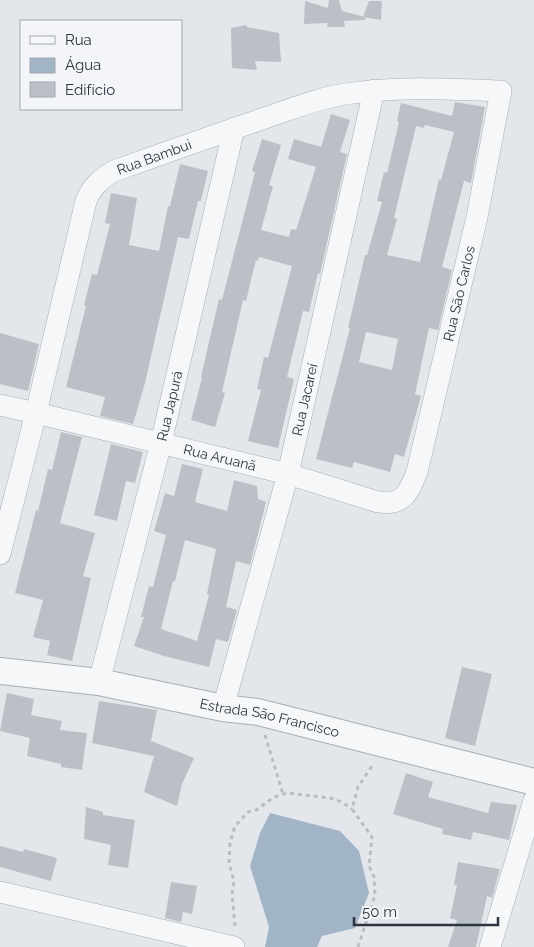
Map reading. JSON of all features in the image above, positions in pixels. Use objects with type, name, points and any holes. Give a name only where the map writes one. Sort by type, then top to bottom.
[{"type":"street","name":"Rua Bambui","points":[[1,542],[36,413],[82,213],[90,190],[102,178],[114,171],[234,128],[314,101],[344,94],[374,90],[435,88],[501,91]]},
{"type":"street","name":"Rua Jacareí","points":[[223,708],[288,474],[374,90]]},
{"type":"street","name":"Rua São Carlos","points":[[407,494],[417,472],[450,336],[477,217],[501,91]]},
{"type":"street","name":"Rua Japurá","points":[[99,682],[161,443],[234,128]]},
{"type":"street","name":"Rua Aruanã","points":[[0,405],[288,474],[386,504],[395,502],[407,494]]},
{"type":"street","name":"Estrada São Francisco","points":[[0,671],[99,682],[223,708],[258,712],[534,782]]},
{"type":"street","points":[[490,947],[534,800]]},
{"type":"street","points":[[0,892],[235,938]]},
{"type":"path","points":[[258,712],[283,794]]},
{"type":"path","points":[[352,809],[358,787],[386,745]]},
{"type":"path","points":[[235,938],[232,894],[234,881],[229,863],[230,842],[235,826],[248,812],[255,811],[274,797],[283,794],[305,794],[342,802],[352,809],[372,838],[369,866],[374,878],[375,895],[358,947]]},
{"type":"water","points":[[270,813],[340,831],[359,851],[369,893],[355,928],[322,936],[317,947],[265,947],[269,927],[250,866],[260,833]]},
{"type":"building","points":[[329,0],[339,0],[342,11],[365,17],[365,20],[344,21],[345,27],[327,27],[328,23],[304,24],[305,1],[328,8]]},
{"type":"building","points":[[369,1],[382,1],[381,20],[363,17]]},
{"type":"building","points":[[246,25],[247,27],[279,33],[281,62],[255,61],[257,70],[232,68],[231,28]]},
{"type":"building","points":[[455,102],[485,107],[471,183],[464,181],[442,267],[452,270],[438,330],[429,328],[415,394],[421,396],[404,457],[395,454],[390,472],[354,462],[352,468],[316,459],[350,328],[348,328],[365,255],[367,255],[382,202],[377,201],[384,172],[387,173],[399,122],[397,121],[401,103],[452,116]],"holes":[[[425,125],[454,132],[441,180],[439,179],[420,262],[387,255],[397,219],[394,218],[416,126],[424,128]],[[366,332],[398,339],[392,370],[359,362]]]},
{"type":"building","points":[[331,114],[350,120],[340,152],[347,154],[320,274],[318,273],[309,312],[303,311],[287,377],[294,379],[278,448],[248,441],[261,390],[257,389],[264,357],[268,358],[292,266],[259,257],[258,261],[256,260],[246,301],[243,300],[222,392],[225,393],[215,427],[191,420],[219,299],[222,300],[255,172],[252,171],[262,139],[281,145],[269,185],[273,186],[261,230],[289,237],[291,229],[296,230],[316,167],[288,159],[294,139],[321,147]]},
{"type":"building","points":[[180,164],[208,171],[201,201],[198,201],[189,239],[178,237],[145,383],[133,424],[100,416],[105,397],[66,387],[92,274],[97,275],[110,224],[105,223],[111,193],[137,198],[129,245],[159,251],[168,206],[170,206]]},
{"type":"building","points":[[0,333],[39,344],[28,391],[0,384]]},
{"type":"building","points":[[61,432],[82,437],[60,523],[95,533],[83,576],[91,578],[72,661],[47,655],[50,641],[33,637],[43,600],[15,593],[36,510],[38,511],[48,469],[52,470]]},
{"type":"building","points":[[111,444],[143,452],[135,483],[126,481],[117,521],[94,515]]},
{"type":"building","points":[[182,464],[203,469],[195,502],[227,511],[234,480],[257,486],[258,499],[266,502],[250,565],[236,561],[226,607],[237,610],[228,642],[216,639],[209,667],[164,656],[134,646],[144,617],[141,617],[149,586],[153,587],[166,535],[154,531],[165,493],[174,496]],"holes":[[[185,540],[216,549],[207,594],[209,595],[197,641],[161,629]]]},
{"type":"building","points":[[462,667],[492,674],[475,746],[445,738]]},
{"type":"building","points":[[7,693],[34,699],[31,715],[62,721],[60,730],[87,733],[82,770],[61,767],[61,764],[27,756],[30,738],[0,731]]},
{"type":"building","points":[[99,701],[157,710],[151,741],[194,758],[182,784],[177,806],[144,792],[154,756],[92,743]]},
{"type":"building","points":[[406,773],[433,782],[428,797],[488,813],[491,802],[517,805],[509,840],[473,832],[471,840],[442,834],[443,829],[393,814]]},
{"type":"building","points":[[86,807],[103,812],[103,815],[135,820],[128,868],[108,865],[111,845],[84,839]]},
{"type":"building","points":[[0,846],[23,852],[24,849],[57,858],[51,881],[0,867]]},
{"type":"building","points":[[458,862],[500,869],[492,898],[487,896],[476,947],[448,947],[457,920],[450,918],[457,885],[454,885]]},
{"type":"building","points":[[171,882],[197,886],[192,914],[183,912],[181,922],[165,918]]}]
